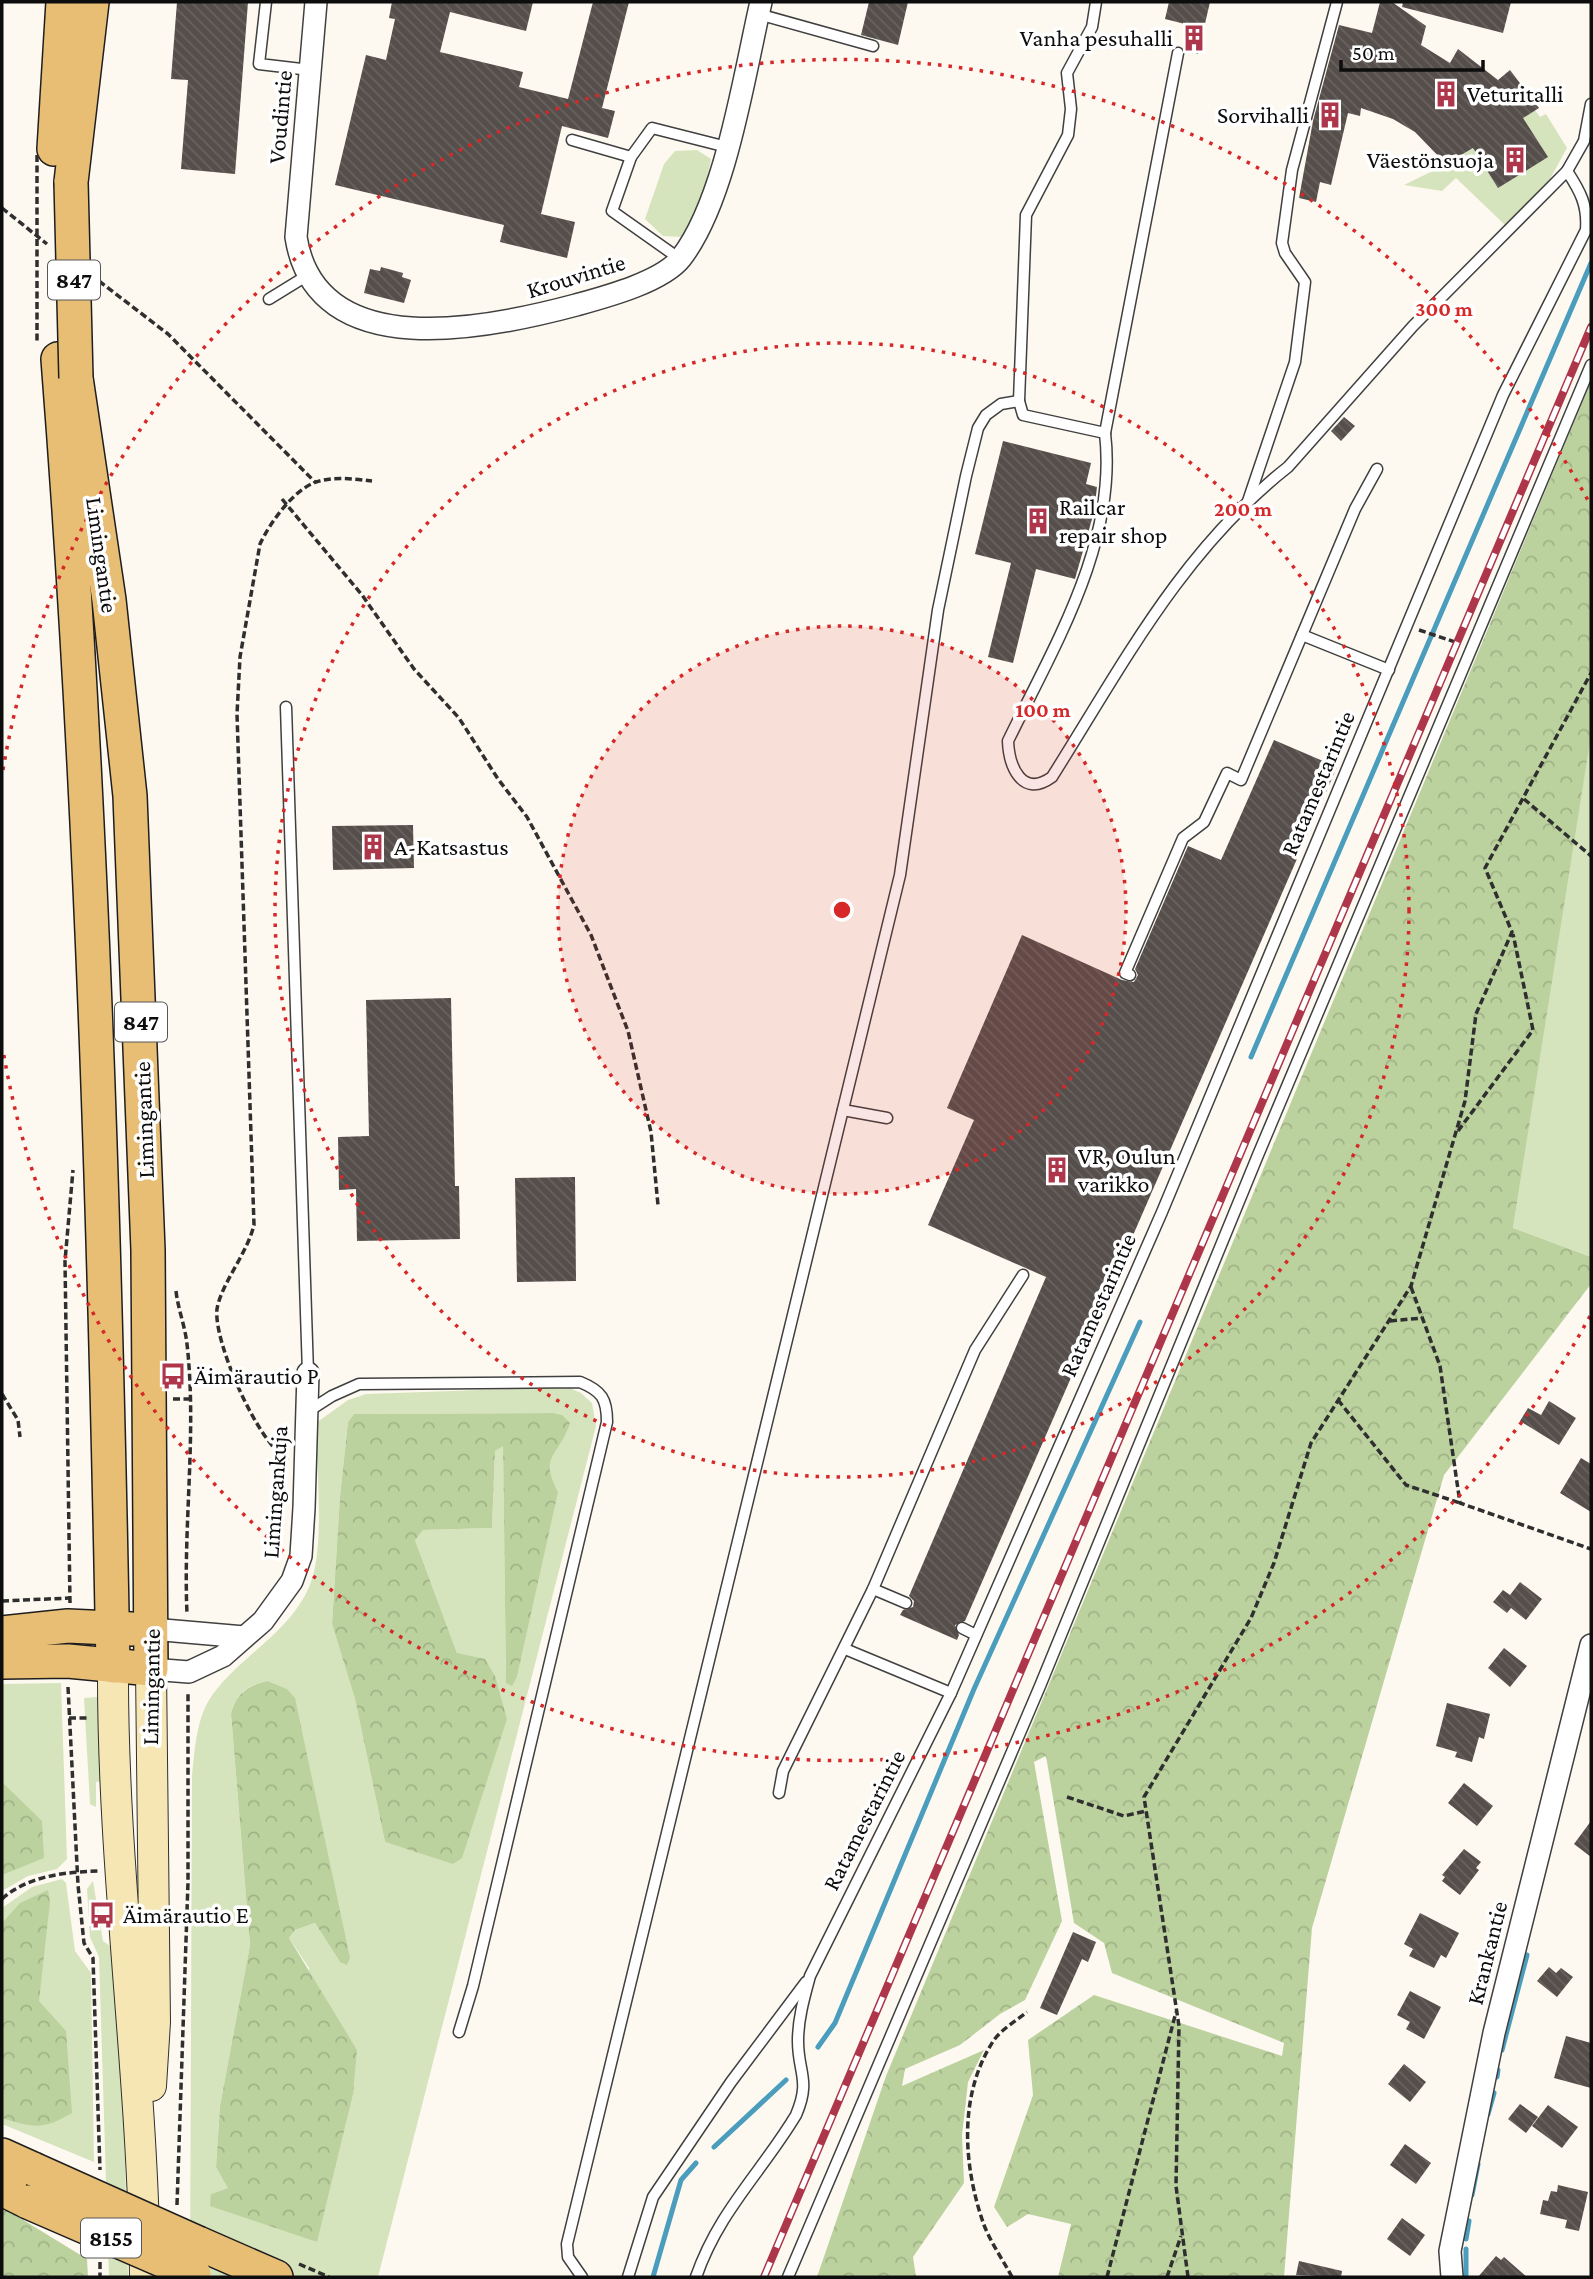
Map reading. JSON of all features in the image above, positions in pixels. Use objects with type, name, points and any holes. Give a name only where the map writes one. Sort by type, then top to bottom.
[{"type":"main road","name":"Limingantie","points":[[63,2],[54,168],[52,359],[77,600],[98,1088],[121,1880],[144,2202],[145,2277]]},
{"type":"main road","name":"Limingantie","points":[[54,168],[92,2]]},
{"type":"main road","name":"Limingantie","points":[[52,359],[109,600],[130,796],[147,1209],[152,1629],[155,2022],[144,2202]]},
{"type":"main road","points":[[2,1633],[69,1612],[113,1628],[152,1629]]},
{"type":"main road","points":[[2,1662],[68,1661],[151,1669]]},
{"type":"main road","name":"8155","points":[[2,2155],[33,2169],[198,2265]]},
{"type":"main road","name":"8155","points":[[15,2195],[198,2265],[276,2277]]},
{"type":"street","name":"Voudintie","points":[[296,237],[316,2]]},
{"type":"street","name":"Krouvintie","points":[[296,237],[299,257],[308,275],[339,308],[361,319],[382,325],[443,330],[511,322],[619,293],[644,282],[680,259],[715,195],[760,8]]},
{"type":"street","name":"Limingankuja","points":[[151,1669],[189,1672],[223,1656],[263,1621],[292,1581],[301,1556],[308,1373]]},
{"type":"street","points":[[152,1629],[244,1637]]},
{"type":"street","name":"Krankantie","points":[[1452,2277],[1450,2251],[1494,2033],[1583,1707],[1591,1645]]},
{"type":"lane","points":[[266,2],[259,64],[310,70]]},
{"type":"lane","points":[[1096,2],[1092,27],[1068,73],[1071,109],[1068,135],[1026,215],[1019,401],[1023,415],[1105,433]]},
{"type":"lane","points":[[1246,505],[1295,362],[1306,282],[1282,243],[1292,170],[1337,2]]},
{"type":"lane","points":[[760,8],[873,46]]},
{"type":"lane","points":[[1178,53],[1105,433],[1109,479],[1106,500],[1085,577],[1007,741],[1013,772],[1021,778],[1042,785],[1052,777],[1147,621],[1187,566],[1246,505],[1288,467],[1413,326],[1567,171],[1584,141],[1591,104]]},
{"type":"lane","points":[[680,259],[612,211],[631,157],[652,128],[727,147]]},
{"type":"lane","points":[[572,140],[631,157]]},
{"type":"lane","name":"Ratamestarintie","points":[[696,2277],[708,2244],[724,2214],[784,2136],[804,2098],[804,2069],[798,2043],[801,2010],[810,1976],[951,1693],[1162,1212],[1339,775],[1389,670],[1503,395],[1586,230],[1587,211],[1583,196],[1567,171]]},
{"type":"lane","points":[[269,299],[308,275]]},
{"type":"lane","points":[[788,2277],[1040,1686],[1258,1154],[1591,365]]},
{"type":"lane","points":[[582,2277],[568,2257],[567,2244],[666,1847],[900,875],[938,610],[965,476],[978,428],[986,415],[1001,404],[1019,401]]},
{"type":"lane","points":[[1130,975],[1125,973],[1183,838],[1204,822],[1227,773],[1241,780],[1355,509],[1377,469]]},
{"type":"lane","points":[[1302,635],[1389,670]]},
{"type":"lane","points":[[286,707],[308,1373]]},
{"type":"lane","points":[[842,1110],[887,1118]]},
{"type":"lane","points":[[779,1793],[788,1759],[873,1588],[975,1350],[1023,1275]]},
{"type":"lane","points":[[306,1413],[332,1396],[359,1384],[580,1382],[597,1389],[607,1402],[607,1422],[601,1449],[476,1973],[459,2032]]},
{"type":"lane","points":[[873,1588],[906,1603]]},
{"type":"lane","points":[[962,1628],[976,1634]]},
{"type":"lane","points":[[845,1649],[951,1693]]},
{"type":"lane","points":[[628,2277],[653,2197],[731,2082],[810,1976]]},
{"type":"path","points":[[52,359],[54,168]]},
{"type":"path","points":[[2,208],[57,251]]},
{"type":"path","points":[[91,275],[168,334],[315,482]]},
{"type":"path","points":[[305,1470],[280,1456],[253,1421],[217,1328],[218,1306],[250,1243],[254,1225],[237,714],[240,657],[260,544],[286,506],[315,482],[340,478],[372,481]]},
{"type":"path","points":[[282,499],[362,595],[414,669],[458,718],[527,817],[591,935],[628,1031],[651,1132],[658,1205]]},
{"type":"path","points":[[1424,632],[1436,638],[1474,646]]},
{"type":"path","points":[[1455,1135],[1533,1030],[1512,932],[1485,868],[1591,673]]},
{"type":"path","points":[[1523,798],[1591,856]]},
{"type":"path","points":[[1188,2277],[1176,2186],[1179,2026],[1144,1797],[1251,1618],[1273,1563],[1311,1443],[1411,1286],[1465,1101],[1476,1014],[1512,932]]},
{"type":"path","points":[[2,1601],[69,1612],[65,1261],[73,1166]]},
{"type":"path","points":[[1411,1286],[1440,1366],[1460,1503]]},
{"type":"path","points":[[1388,1322],[1422,1318]]},
{"type":"path","points":[[2,1395],[18,1420],[20,1437]]},
{"type":"path","points":[[173,1399],[188,1399]]},
{"type":"path","points":[[1338,1400],[1406,1485],[1591,1549]]},
{"type":"path","points":[[68,1661],[77,1871],[84,1943],[93,1958],[100,2175]]},
{"type":"path","points":[[177,2209],[188,1882],[186,1717]]},
{"type":"path","points":[[1067,1797],[1124,1816],[1146,1811]]},
{"type":"path","points":[[2,1899],[30,1881],[77,1871],[98,1871]]},
{"type":"path","points":[[1107,2277],[1177,2010]]},
{"type":"path","points":[[1012,2277],[985,2227],[971,2180],[966,2133],[974,2081],[995,2038],[1027,2012]]},
{"type":"path","points":[[1167,2277],[1182,2233]]},
{"type":"path","points":[[99,2252],[100,2277]]},
{"type":"green space","points":[[1535,110],[1540,117],[1546,114],[1567,148],[1550,179],[1505,225],[1456,178],[1442,191],[1404,185],[1447,164]]},
{"type":"green space","points":[[697,150],[711,159],[702,202],[682,237],[663,236],[645,219],[664,164],[675,151]]},
{"type":"green space","points":[[1591,381],[1591,735],[1513,1228],[1591,1257],[1591,1284],[1444,1475],[1312,1928],[1284,2277],[1058,2277],[1071,2224],[1028,2214],[1007,2227],[994,2207],[1033,2095],[1028,2040],[1094,1995],[1282,2056],[1284,2043],[1112,1973],[1104,1943],[1074,1923],[1046,1756],[1034,1762],[1062,1921],[1025,2000],[1000,2014],[960,2045],[905,2069],[902,2086],[984,2050],[968,2082],[962,2135],[964,2183],[913,2257],[916,2277],[817,2277],[886,2076]]},
{"type":"green space","points":[[1589,741],[1591,743],[1591,1257],[1513,1228]]},
{"type":"green space","points":[[567,1387],[581,1393],[592,1403],[596,1426],[378,2277],[190,2277],[192,1776],[197,1734],[207,1703],[213,1694],[237,1667],[290,1618],[309,1587],[314,1571],[319,1530],[316,1423],[348,1400],[366,1394]],"holes":[[[354,1414],[562,1415],[567,1432],[550,1460],[550,1474],[557,1492],[517,1677],[512,1685],[506,1682],[503,1445],[495,1451],[492,1528],[422,1530],[415,1540],[457,1653],[418,1852],[385,1842],[355,1699],[332,1624],[340,1496],[348,1422]],[[267,1681],[340,1962],[315,1923],[295,1930],[289,1938],[309,1968],[317,2242],[211,2194],[229,2188],[216,2167],[220,2106],[250,1945],[231,1714],[243,1692],[253,1685]]]},
{"type":"green space","points":[[354,1414],[562,1415],[570,1423],[550,1462],[552,1479],[558,1492],[517,1677],[512,1686],[506,1683],[503,1446],[495,1451],[492,1528],[423,1530],[415,1540],[457,1653],[485,1659],[495,1676],[507,1719],[462,1858],[453,1864],[385,1842],[355,1699],[332,1624],[340,1496],[348,1422]]},
{"type":"green space","points":[[267,1681],[287,1689],[295,1698],[350,1958],[347,1965],[340,1962],[315,1923],[295,1930],[289,1938],[357,2050],[353,2094],[317,2242],[210,2206],[211,2194],[228,2188],[216,2167],[220,2106],[250,1945],[231,1714],[243,1692],[253,1685]]},
{"type":"green space","points":[[61,1683],[67,1859],[57,1869],[28,1876],[2,1891],[2,1684]]},
{"type":"green space","points":[[84,1698],[99,1698],[103,1781],[96,1782],[96,1807],[90,1804]]},
{"type":"green space","points":[[2,1782],[42,1821],[44,1858],[2,1875]]},
{"type":"green space","points":[[62,1879],[66,1883],[75,1951],[91,1973],[94,2162],[2,2124],[2,1908],[32,1887]]},
{"type":"green space","points":[[93,1881],[103,1941],[113,1948],[120,1964],[128,2277],[109,2277],[99,1957],[90,1937],[87,1889]]},
{"type":"green space","points":[[48,1890],[50,1902],[39,2001],[66,2031],[72,2113],[38,2126],[2,2118],[2,1923],[20,1903]]},
{"type":"green space","points":[[2,2207],[87,2259],[88,2277],[2,2277]]},
{"type":"building","points":[[177,2],[248,2],[235,174],[181,169],[188,80],[171,79]]},
{"type":"building","points":[[392,2],[533,2],[526,31],[450,12],[440,52],[523,72],[519,87],[568,99],[593,2],[629,2],[602,108],[615,111],[608,138],[562,126],[541,214],[575,222],[567,258],[500,242],[504,225],[335,185],[366,55],[386,60],[395,19],[389,18]]},
{"type":"building","points":[[869,2],[908,2],[898,45],[861,35]]},
{"type":"building","name":"Vanha pesuhalli","points":[[1169,2],[1210,2],[1198,54],[1184,48],[1189,25],[1165,19]]},
{"type":"building","points":[[1380,2],[1392,2],[1426,26],[1421,45],[1450,63],[1458,49],[1498,80],[1510,70],[1539,108],[1523,118],[1548,157],[1498,188],[1473,148],[1446,164],[1415,132],[1393,119],[1361,108],[1360,116],[1348,113],[1331,185],[1320,182],[1316,202],[1299,198],[1313,121],[1339,25],[1372,33]]},
{"type":"building","points":[[1403,2],[1511,2],[1503,33],[1402,7]]},
{"type":"building","points":[[381,267],[403,273],[402,277],[411,280],[404,303],[364,293],[370,269],[380,271]]},
{"type":"building","points":[[1344,417],[1355,426],[1341,441],[1331,431]]},
{"type":"building","name":"Railcar repair shop","points":[[1003,441],[1091,463],[1086,484],[1097,487],[1094,512],[1075,579],[1036,569],[1013,663],[988,657],[1011,563],[975,554]]},
{"type":"building","name":"VR, Oulun varikko","points":[[1274,740],[1337,767],[965,1621],[955,1625],[959,1635],[957,1640],[900,1615],[903,1610],[913,1607],[914,1601],[909,1596],[1046,1277],[928,1225],[974,1120],[947,1108],[1022,935],[1122,980],[1134,982],[1138,975],[1135,969],[1188,846],[1221,860]]},
{"type":"building","name":"A-Katsastus","points":[[413,825],[414,868],[333,870],[332,826]]},
{"type":"building","points":[[451,998],[455,1186],[459,1186],[460,1239],[357,1241],[356,1189],[339,1190],[338,1137],[369,1136],[366,1000]]},
{"type":"building","points":[[575,1177],[576,1281],[517,1282],[515,1178]]},
{"type":"building","points":[[1549,1401],[1576,1418],[1559,1445],[1520,1421],[1528,1408],[1541,1415]]},
{"type":"building","points":[[1581,1458],[1591,1464],[1591,1512],[1560,1493]]},
{"type":"building","points":[[1520,1582],[1542,1599],[1526,1620],[1511,1608],[1507,1613],[1493,1602],[1503,1590],[1510,1595]]},
{"type":"building","points":[[1504,1648],[1527,1666],[1510,1687],[1488,1668]]},
{"type":"building","points":[[1447,1703],[1490,1714],[1484,1739],[1479,1737],[1472,1762],[1455,1757],[1457,1752],[1436,1746]]},
{"type":"building","points":[[1464,1783],[1493,1806],[1477,1826],[1448,1803]]},
{"type":"building","points":[[1591,1821],[1591,1857],[1574,1844]]},
{"type":"building","points":[[1464,1849],[1481,1862],[1476,1868],[1479,1870],[1460,1895],[1442,1881],[1445,1877],[1442,1875]]},
{"type":"building","points":[[1420,1913],[1459,1933],[1446,1958],[1441,1955],[1434,1968],[1409,1956],[1413,1949],[1404,1944]]},
{"type":"building","points":[[1073,1932],[1096,1942],[1088,1962],[1082,1959],[1057,2015],[1040,2008]]},
{"type":"building","points":[[1549,1967],[1556,1973],[1561,1968],[1573,1977],[1557,1997],[1537,1981]]},
{"type":"building","points":[[1410,1991],[1441,2007],[1424,2039],[1406,2029],[1410,2022],[1397,2015]]},
{"type":"building","points":[[1566,2036],[1591,2043],[1591,2088],[1554,2078]]},
{"type":"building","points":[[1404,2064],[1426,2082],[1410,2102],[1388,2084]]},
{"type":"building","points":[[1520,2104],[1538,2117],[1526,2133],[1508,2119]]},
{"type":"building","points":[[1548,2105],[1578,2127],[1562,2148],[1532,2126]]},
{"type":"building","points":[[1405,2144],[1431,2163],[1416,2184],[1390,2165]]},
{"type":"building","points":[[1558,2185],[1588,2192],[1579,2231],[1565,2228],[1567,2220],[1540,2214],[1543,2200],[1548,2201],[1551,2191],[1557,2192]]},
{"type":"building","points":[[1402,2218],[1425,2235],[1410,2256],[1387,2239]]},
{"type":"building","points":[[1496,2256],[1501,2260],[1504,2257],[1527,2277],[1478,2277]]},
{"type":"building","points":[[1299,2261],[1342,2271],[1341,2277],[1296,2275]]},
{"type":"waterway","points":[[1251,1057],[1591,263]]},
{"type":"waterway","points":[[818,2047],[835,2023],[974,1689],[1140,1322]]},
{"type":"waterway","points":[[1502,2050],[1527,1955]]},
{"type":"waterway","points":[[1497,2077],[1498,2070]]},
{"type":"waterway","points":[[714,2147],[786,2080]]},
{"type":"waterway","points":[[1488,2114],[1494,2093]]},
{"type":"waterway","points":[[653,2277],[681,2180],[696,2163]]},
{"type":"waterway","points":[[1472,2195],[1478,2164]]},
{"type":"waterway","points":[[1466,2239],[1469,2221]]},
{"type":"waterway","points":[[1466,2249],[1466,2277]]},
{"type":"railway","points":[[764,2277],[1591,327]]},
{"type":"place","name":"Vanha pesuhalli","points":[[1194,38]]},
{"type":"place","name":"Veturitalli","points":[[1446,94]]},
{"type":"place","name":"Sorvihalli","points":[[1330,115]]},
{"type":"place","name":"Väestönsuoja","points":[[1515,160]]},
{"type":"place","name":"Railcar repair shop","points":[[1038,521]]},
{"type":"place","name":"A-Katsastus","points":[[373,847]]},
{"type":"place","name":"VR, Oulun varikko","points":[[1057,1170]]},
{"type":"place","name":"Äimärautio P","points":[[173,1376]]},
{"type":"place","name":"Äimärautio E","points":[[102,1915]]}]
